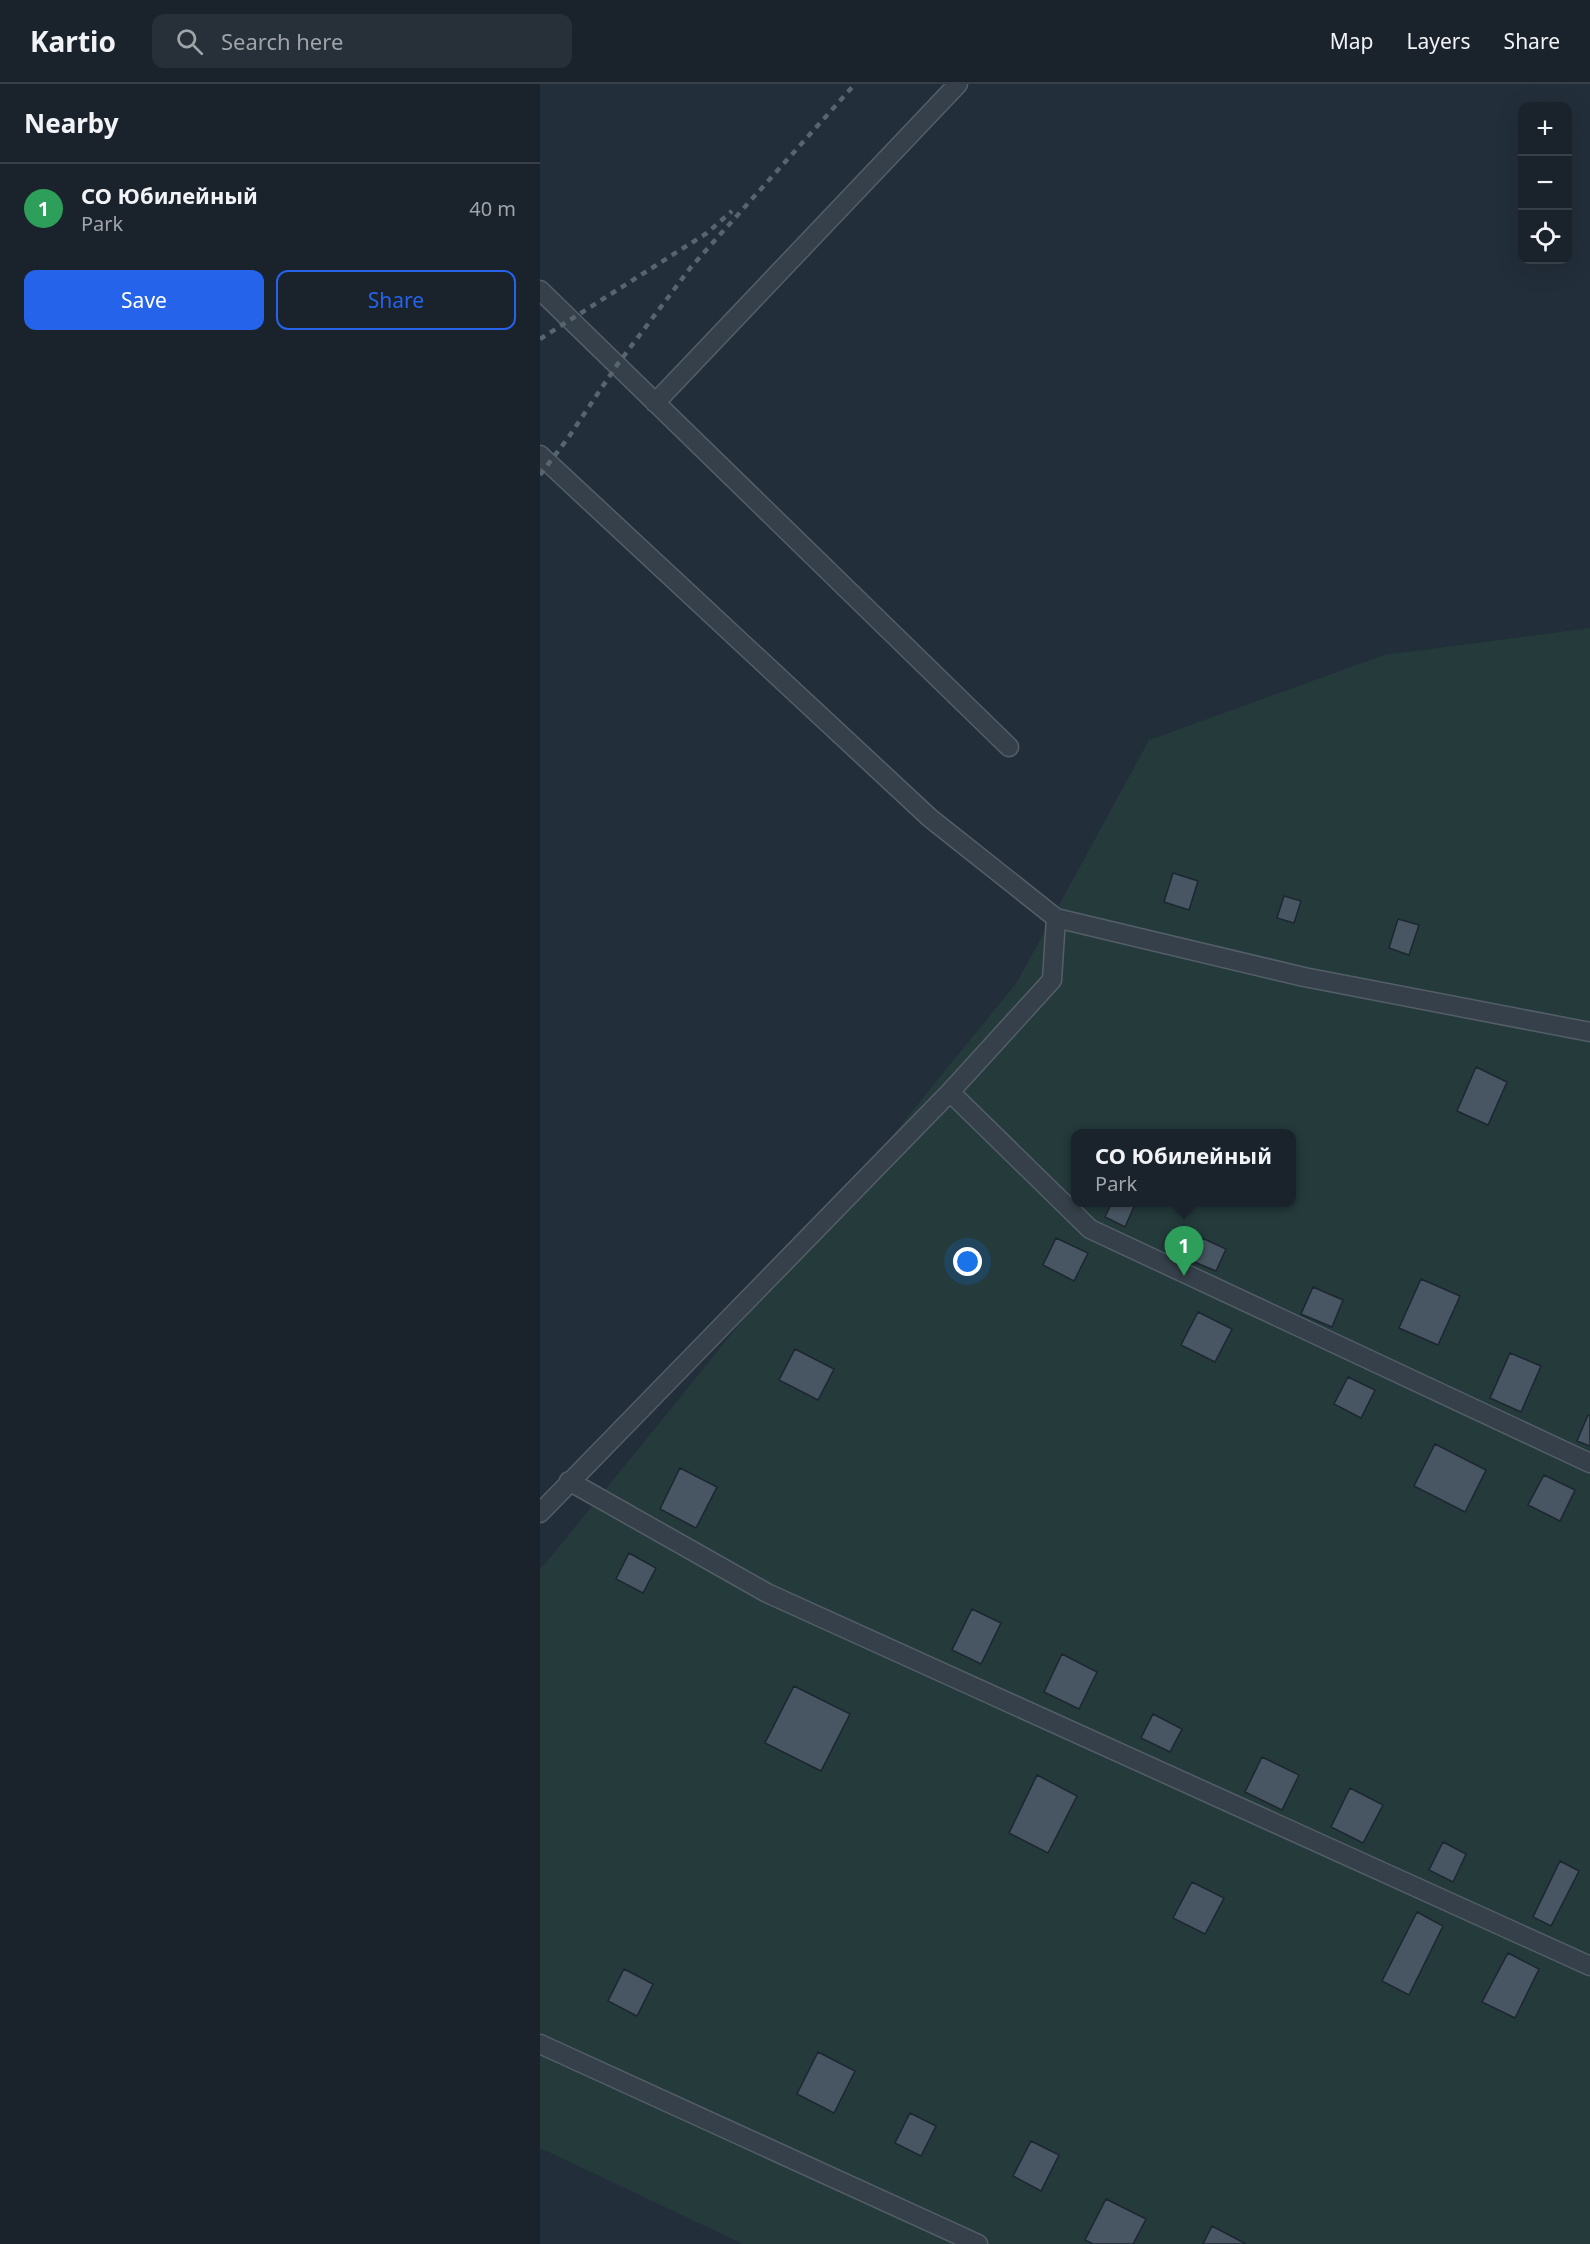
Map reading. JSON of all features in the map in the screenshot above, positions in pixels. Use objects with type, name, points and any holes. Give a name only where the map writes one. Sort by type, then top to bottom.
[{"type":"lane","points":[[656,403],[958,84]]},
{"type":"lane","points":[[540,290],[1009,747]]},
{"type":"lane","points":[[540,455],[930,818],[1056,918],[1304,977],[1590,1032]]},
{"type":"lane","points":[[540,1513],[950,1092],[1052,980],[1056,918]]},
{"type":"lane","points":[[950,1092],[1090,1229],[1590,1463]]},
{"type":"lane","points":[[569,1481],[767,1593],[1590,1966]]},
{"type":"lane","points":[[540,2044],[978,2244]]},
{"type":"green space","points":[[1590,628],[1590,2244],[743,2244],[540,2148],[540,1570],[1017,982],[1149,740],[1384,655]]},
{"type":"building","points":[[1173,873],[1198,881],[1189,910],[1164,902]]},
{"type":"building","points":[[1284,896],[1301,901],[1294,923],[1277,918]]},
{"type":"building","points":[[1398,919],[1419,925],[1409,955],[1389,948]]},
{"type":"building","points":[[1476,1067],[1507,1082],[1488,1125],[1457,1111]]},
{"type":"building","points":[[1110,1207],[1134,1207],[1125,1227],[1105,1217]]},
{"type":"building","points":[[1056,1238],[1088,1253],[1074,1281],[1043,1265]]},
{"type":"building","points":[[1202,1238],[1226,1249],[1216,1271],[1192,1261]]},
{"type":"building","points":[[1421,1279],[1460,1296],[1438,1345],[1399,1328]]},
{"type":"building","points":[[1313,1287],[1343,1300],[1332,1327],[1301,1314]]},
{"type":"building","points":[[1198,1312],[1232,1329],[1215,1362],[1181,1345]]},
{"type":"building","points":[[795,1349],[834,1369],[818,1400],[779,1380]]},
{"type":"building","points":[[1510,1353],[1541,1366],[1521,1412],[1490,1398]]},
{"type":"building","points":[[1348,1377],[1375,1390],[1361,1418],[1334,1404]]},
{"type":"building","points":[[1588,1415],[1590,1416],[1590,1446],[1577,1441]]},
{"type":"building","points":[[1435,1444],[1486,1470],[1465,1512],[1414,1486]]},
{"type":"building","points":[[680,1468],[717,1487],[696,1528],[660,1509]]},
{"type":"building","points":[[1544,1475],[1575,1490],[1560,1521],[1528,1505]]},
{"type":"building","points":[[629,1553],[656,1568],[643,1593],[616,1579]]},
{"type":"building","points":[[972,1609],[1001,1623],[981,1664],[952,1650]]},
{"type":"building","points":[[1062,1654],[1097,1672],[1079,1709],[1044,1692]]},
{"type":"building","points":[[794,1686],[850,1714],[821,1771],[765,1743]]},
{"type":"building","points":[[1153,1714],[1182,1729],[1170,1752],[1141,1738]]},
{"type":"building","points":[[1262,1757],[1299,1775],[1282,1810],[1245,1792]]},
{"type":"building","points":[[1037,1775],[1077,1796],[1048,1853],[1009,1833]]},
{"type":"building","points":[[1350,1788],[1383,1805],[1363,1843],[1331,1827]]},
{"type":"building","points":[[1443,1842],[1466,1854],[1453,1882],[1429,1870]]},
{"type":"building","points":[[1560,1861],[1579,1871],[1551,1926],[1533,1917]]},
{"type":"building","points":[[1192,1882],[1224,1898],[1205,1934],[1173,1918]]},
{"type":"building","points":[[1417,1912],[1443,1926],[1409,1995],[1382,1981]]},
{"type":"building","points":[[1508,1953],[1539,1969],[1515,2018],[1482,2002]]},
{"type":"building","points":[[624,1969],[653,1984],[637,2016],[608,2001]]},
{"type":"building","points":[[818,2052],[855,2071],[834,2113],[797,2094]]},
{"type":"building","points":[[910,2113],[936,2126],[921,2156],[895,2143]]},
{"type":"building","points":[[1031,2141],[1059,2155],[1041,2191],[1013,2176]]},
{"type":"building","points":[[1106,2199],[1146,2219],[1133,2244],[1093,2244],[1085,2240]]},
{"type":"building","points":[[1212,2226],[1246,2244],[1203,2244]]},
{"type":"railway","points":[[540,475],[617,365],[691,267],[855,84]]},
{"type":"railway","points":[[540,339],[707,233],[732,211]]},
{"type":"place","name":"СО Юбилейный","points":[[1184,1276]]}]
